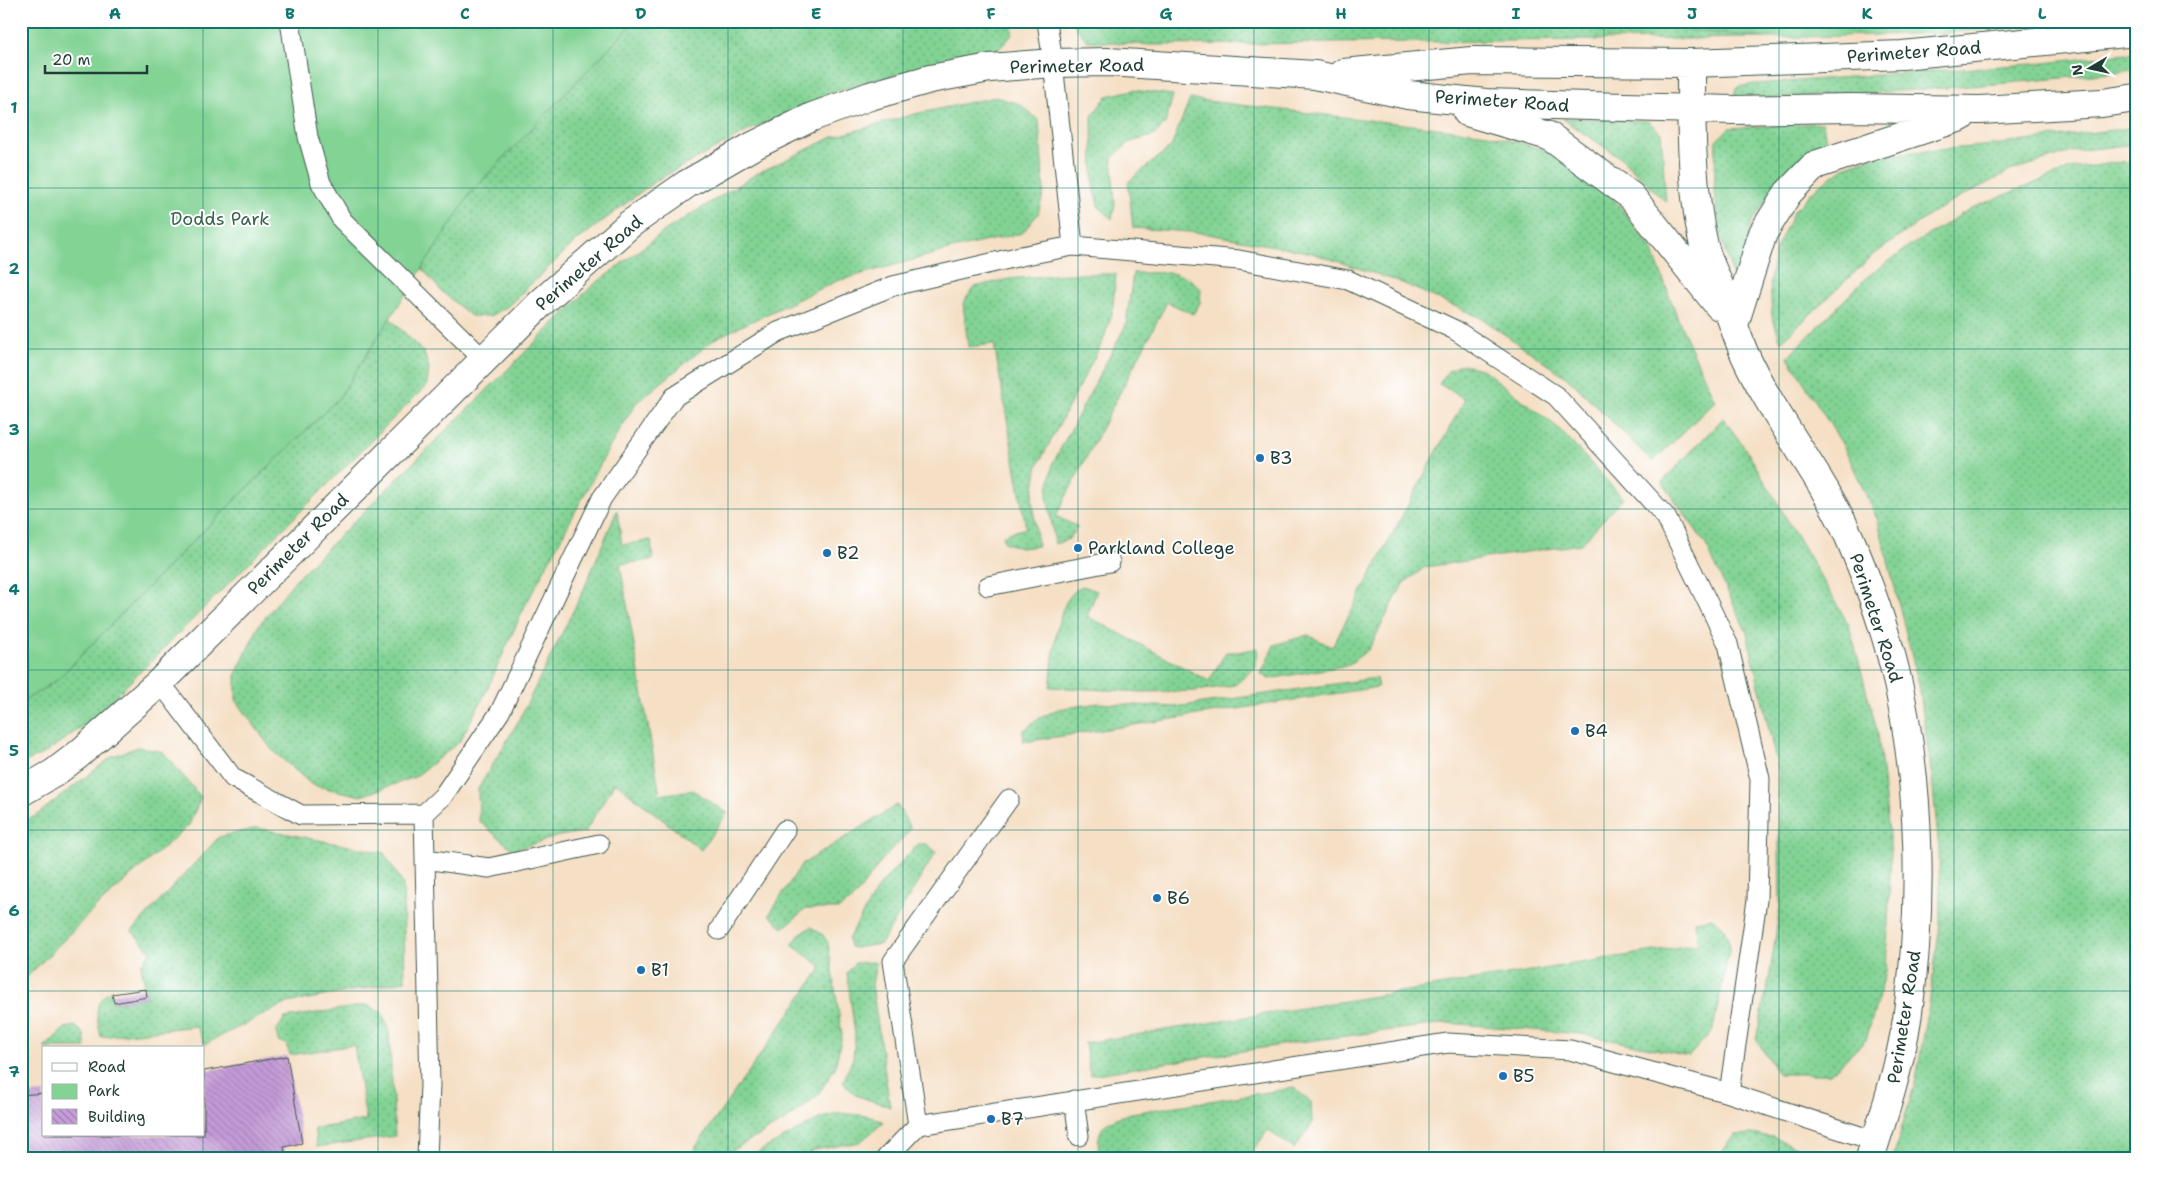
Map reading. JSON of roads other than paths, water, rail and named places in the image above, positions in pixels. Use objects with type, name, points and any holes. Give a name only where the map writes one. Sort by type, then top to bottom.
[{"type":"street","name":"Perimeter Road","points":[[1314,75],[1472,61],[1691,64],[1902,55],[2136,32]]},
{"type":"street","name":"Perimeter Road","points":[[21,792],[54,773],[79,754],[160,682],[542,302],[630,224],[687,184],[751,147],[812,118],[888,91],[930,79],[990,68],[1053,62],[1108,62],[1314,75],[1408,94],[1486,103],[1691,109],[1980,110],[2102,103],[2136,98]]},
{"type":"street","name":"Perimeter Road","points":[[1691,64],[1691,109],[1695,168],[1704,244],[1745,355],[1776,409],[1827,490],[1850,540],[1879,617],[1895,670],[1910,752],[1918,852],[1916,940],[1907,1020],[1891,1094],[1873,1149]]},
{"type":"street","points":[[1408,94],[1549,136],[1632,196],[1734,325]]},
{"type":"street","points":[[1734,325],[1763,233],[1788,193],[1815,165],[1980,110]]},
{"type":"lane","points":[[290,21],[308,137],[321,183],[342,220],[484,360]]},
{"type":"lane","points":[[1047,21],[1073,246]]},
{"type":"lane","points":[[160,682],[233,778],[301,815],[424,814],[443,796],[500,712],[602,498],[674,397],[778,332],[893,286],[1011,258],[1073,246],[1239,260],[1348,280],[1456,330],[1556,396],[1666,517],[1728,644],[1760,778],[1757,900],[1729,1093]]},
{"type":"lane","points":[[988,586],[1110,562]]},
{"type":"lane","points":[[918,1125],[893,961],[1009,799]]},
{"type":"lane","points":[[424,814],[430,1085],[427,1158]]},
{"type":"lane","points":[[719,930],[785,830]]},
{"type":"lane","points":[[425,859],[489,868],[598,844]]},
{"type":"lane","points":[[886,1158],[918,1125],[1448,1043],[1570,1050],[1729,1093],[1873,1149]]},
{"type":"lane","points":[[1074,1100],[1079,1136]]},
{"type":"place","name":"B3","points":[[1260,458]]},
{"type":"place","name":"Parkland College","points":[[1078,548]]},
{"type":"place","name":"B2","points":[[827,553]]},
{"type":"place","name":"B4","points":[[1575,731]]},
{"type":"place","name":"B6","points":[[1157,898]]},
{"type":"place","name":"B1","points":[[641,970]]},
{"type":"place","name":"B5","points":[[1503,1076]]},
{"type":"place","name":"B7","points":[[991,1119]]},
{"type":"park label","name":"Dodds Park","points":[[220,219]]}]
